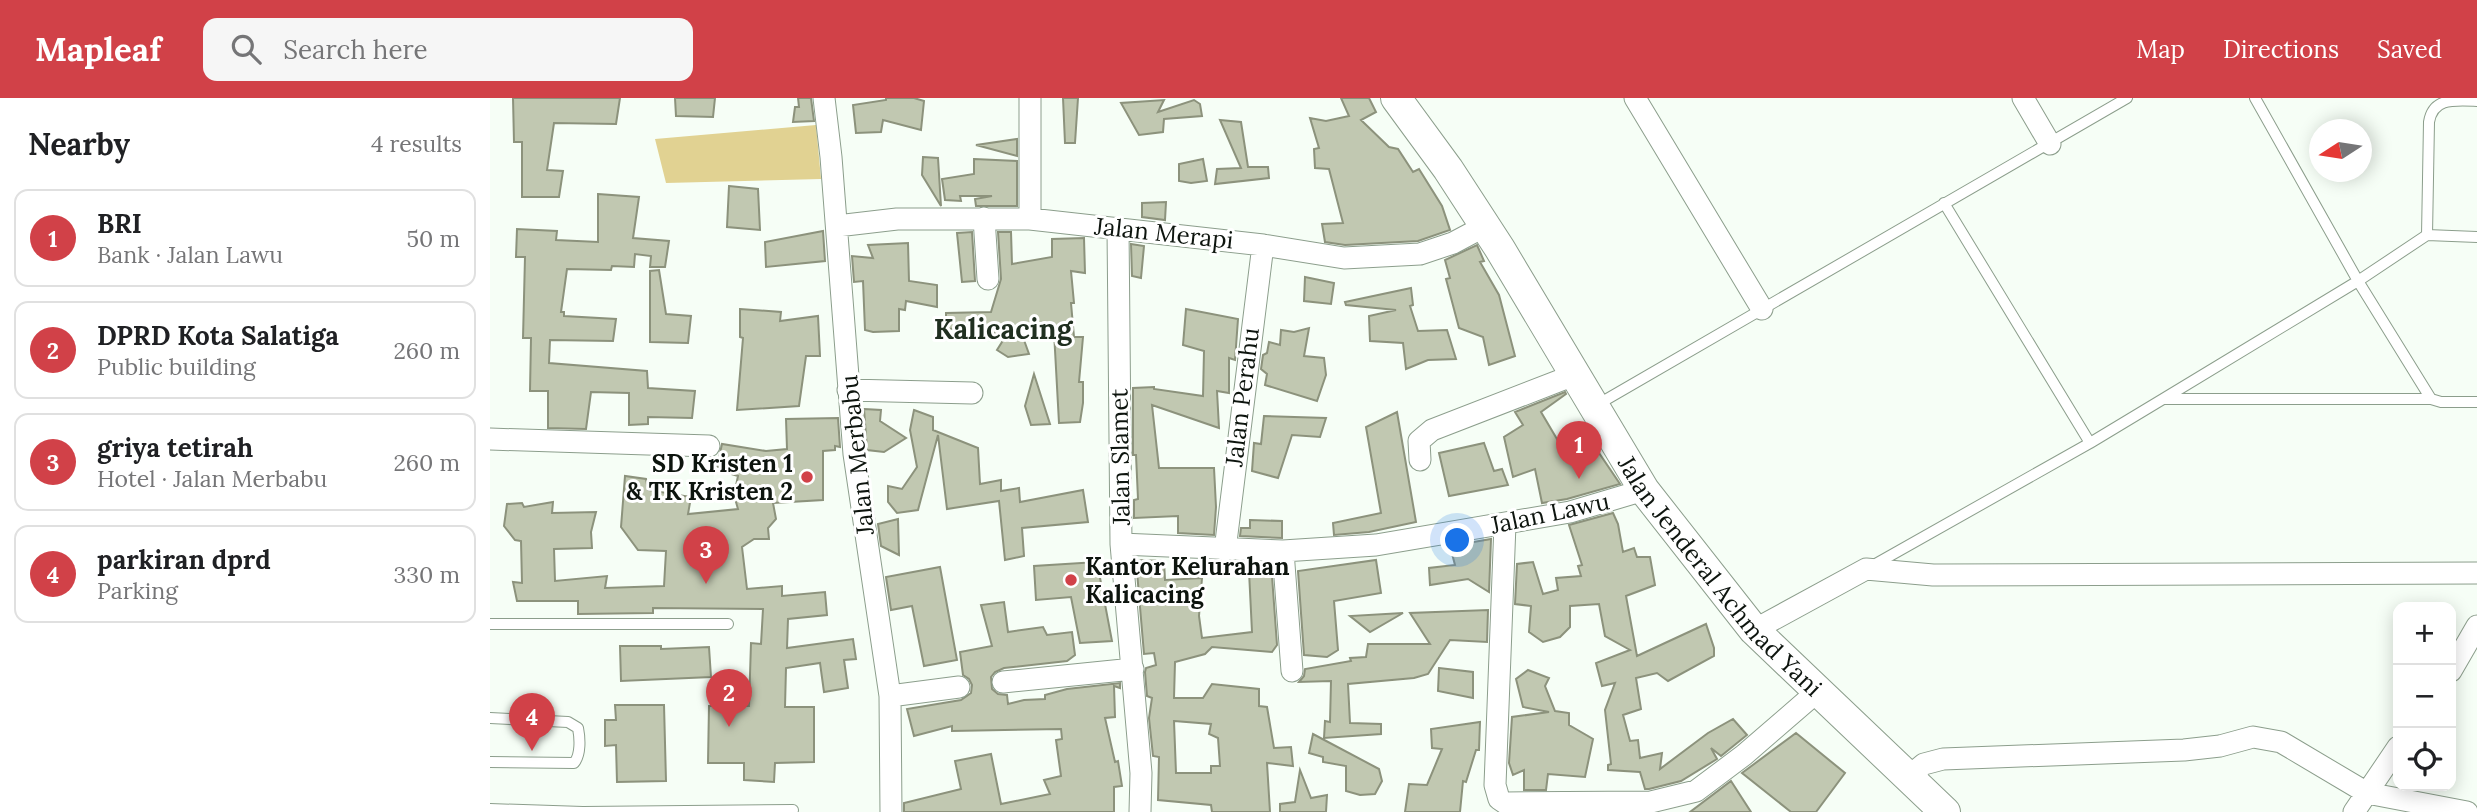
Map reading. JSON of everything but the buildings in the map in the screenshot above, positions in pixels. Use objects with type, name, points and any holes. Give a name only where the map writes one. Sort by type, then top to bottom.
[{"type":"main road","name":"Jalan Jenderal Achmad Yani","points":[[1396,98],[1448,169],[1485,226],[1644,490],[1754,630],[1945,812]]},
{"type":"street","name":"Jalan Merbabu","points":[[824,98],[837,226],[854,454],[890,696],[891,812]]},
{"type":"street","points":[[1030,219],[1031,98]]},
{"type":"street","points":[[1635,98],[1762,309]]},
{"type":"street","points":[[2023,98],[2050,144]]},
{"type":"street","points":[[984,218],[988,279]]},
{"type":"street","name":"Jalan Merapi","points":[[837,226],[897,219],[1030,219],[1263,244],[1344,258],[1420,254],[1485,226]]},
{"type":"street","name":"Jalan Slamet","points":[[1118,228],[1121,544],[1141,773],[1140,812]]},
{"type":"street","name":"Jalan Perahu","points":[[1224,550],[1263,244]]},
{"type":"street","points":[[1420,460],[1419,440],[1432,430],[1574,374]]},
{"type":"street","points":[[848,390],[972,393]]},
{"type":"street","points":[[490,439],[709,446]]},
{"type":"street","name":"Jalan Lawu","points":[[1121,544],[1283,551],[1376,545],[1570,512],[1644,490]]},
{"type":"street","points":[[1504,524],[1494,785],[1499,799],[1505,803],[1651,802],[1696,791],[1744,755],[1818,691]]},
{"type":"street","points":[[1283,551],[1292,671]]},
{"type":"street","points":[[1754,630],[1866,569],[1933,575],[2477,572]]},
{"type":"street","points":[[2454,665],[2476,628]]},
{"type":"street","points":[[1003,682],[1133,668]]},
{"type":"street","points":[[890,696],[959,687]]},
{"type":"street","points":[[1908,776],[1924,764],[1944,759],[2183,750],[2220,746],[2253,737],[2281,742],[2367,793],[2467,812]]},
{"type":"street","points":[[2354,812],[2393,754]]},
{"type":"lane","points":[[1593,407],[2127,98]]},
{"type":"lane","points":[[2255,98],[2358,281],[2431,399]]},
{"type":"lane","points":[[2427,235],[2431,107],[2435,102],[2444,99],[2477,101]]},
{"type":"lane","points":[[1944,203],[2090,443]]},
{"type":"lane","points":[[1866,569],[2090,443],[2358,281],[2427,235],[2477,237]]},
{"type":"lane","points":[[2163,399],[2431,399],[2441,402],[2477,402]]},
{"type":"lane","points":[[490,624],[729,624]]},
{"type":"lane","points":[[490,718],[568,722],[578,728],[579,733],[578,757],[574,763],[490,762]]},
{"type":"lane","points":[[490,809],[583,812],[793,810]]},
{"type":"shaded area","points":[[816,125],[821,179],[666,183],[655,139]]},
{"type":"place","name":"SD Kristen 1 & TK Kristen 2","points":[[807,477]]},
{"type":"place","name":"BRI","points":[[1579,479]]},
{"type":"place","name":"Kantor Kelurahan Kalicacing","points":[[1071,580]]},
{"type":"place","name":"griya tetirah","points":[[706,584]]},
{"type":"place","name":"DPRD Kota Salatiga","points":[[729,727]]},
{"type":"place","name":"parkiran dprd","points":[[532,751]]},
{"type":"district","name":"Kalicacing","points":[[1003,329]]}]
